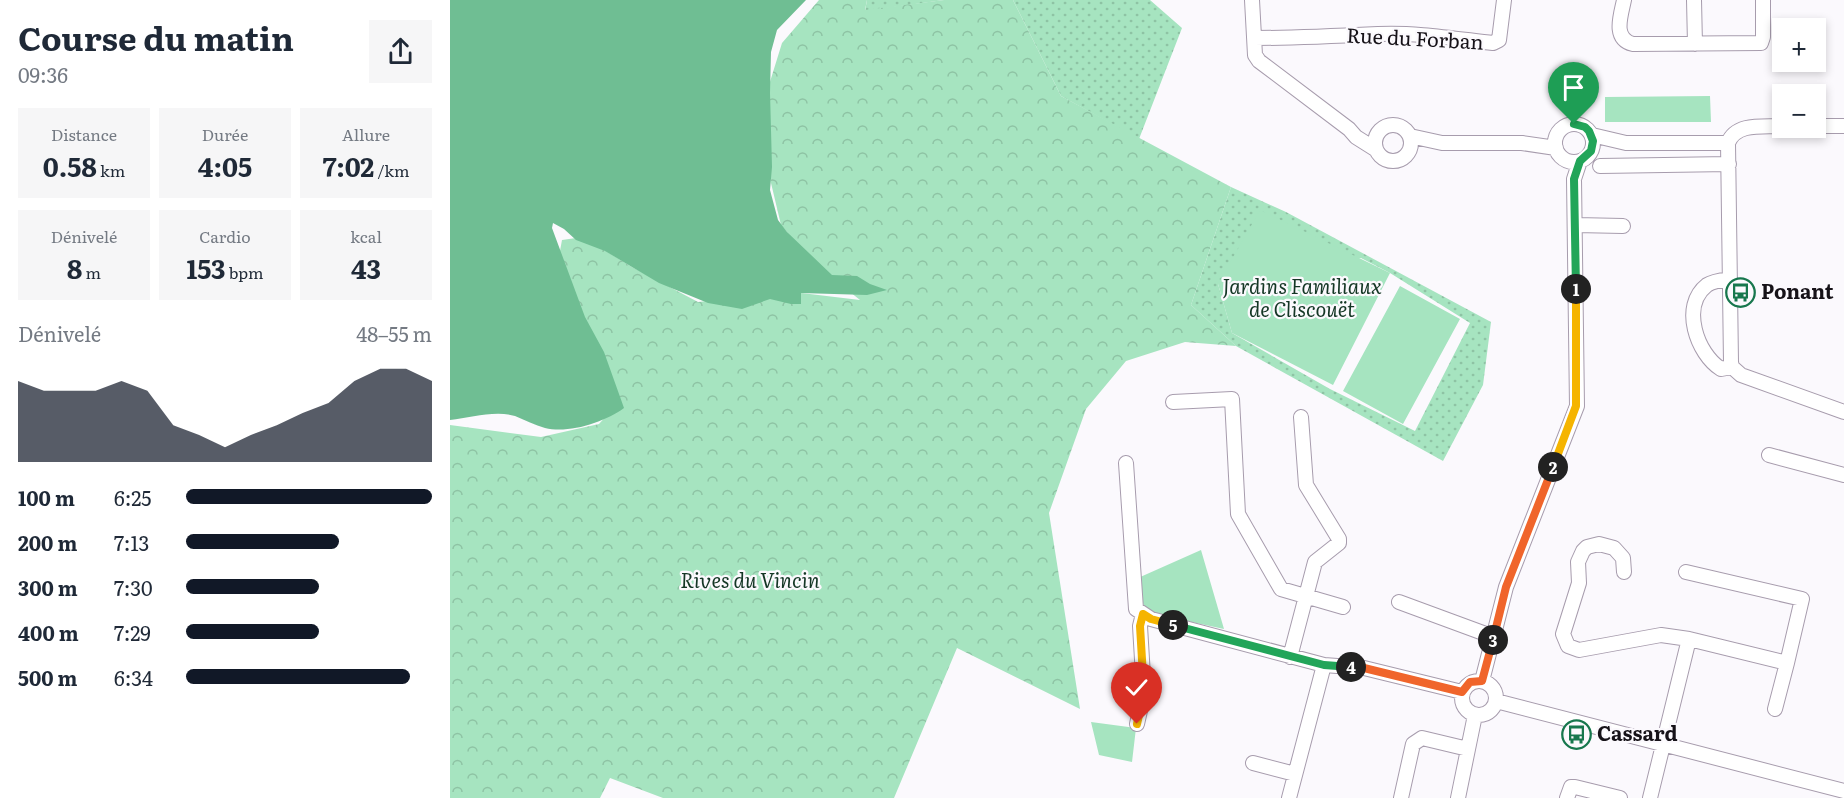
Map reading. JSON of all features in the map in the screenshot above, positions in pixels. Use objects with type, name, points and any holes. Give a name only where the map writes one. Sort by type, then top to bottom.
[{"type":"street","points":[[1252,0],[1255,55],[1259,61],[1349,129],[1356,137],[1375,149],[1382,158],[1393,162],[1399,161],[1415,149],[1442,143]]},
{"type":"street","name":"Rue du Forban","points":[[1255,38],[1300,39],[1380,33],[1493,43],[1499,40],[1504,0]]},
{"type":"street","points":[[1624,0],[1619,30],[1622,38],[1628,43],[1695,44],[1761,43],[1763,0]]},
{"type":"street","points":[[1694,0],[1695,44]]},
{"type":"street","points":[[1580,161],[1574,162],[1562,158],[1556,142],[1564,127],[1574,124],[1585,127],[1592,135],[1591,151]]},
{"type":"street","points":[[1375,149],[1374,141],[1378,133],[1392,125],[1403,129],[1410,136],[1442,143],[1556,142]]},
{"type":"street","points":[[1826,126],[1844,126]]},
{"type":"street","points":[[1772,127],[1742,129],[1731,136],[1728,142],[1729,342],[1732,367],[1741,375],[1844,412]]},
{"type":"street","points":[[1349,129],[1368,135],[1378,133]]},
{"type":"street","points":[[1592,135],[1626,143]]},
{"type":"street","points":[[1408,154],[1410,136]]},
{"type":"street","points":[[1482,681],[1506,587],[1576,406],[1574,179],[1580,161],[1591,151],[1626,143],[1728,142]]},
{"type":"street","points":[[1600,166],[1729,164]]},
{"type":"street","points":[[1576,225],[1623,226]]},
{"type":"street","points":[[1730,279],[1707,285],[1702,291],[1695,304],[1694,331],[1708,360],[1720,369],[1732,367]]},
{"type":"street","points":[[1173,402],[1232,399],[1238,514],[1281,589],[1343,607]]},
{"type":"street","points":[[1290,657],[1315,562],[1339,543],[1340,539],[1306,485],[1301,417]]},
{"type":"street","points":[[1769,455],[1844,475]]},
{"type":"street","points":[[1126,463],[1136,609],[1143,614],[1151,619],[1290,657],[1324,665],[1364,668],[1462,692]]},
{"type":"street","points":[[1624,572],[1623,558],[1614,548],[1599,544],[1587,547],[1583,551],[1578,562],[1579,583],[1563,634],[1568,646],[1579,650],[1662,635],[1689,639],[1787,663]]},
{"type":"street","points":[[1686,572],[1802,599],[1775,709]]},
{"type":"street","points":[[1399,602],[1494,637]]},
{"type":"street","points":[[1137,724],[1144,693],[1140,626],[1143,614]]},
{"type":"street","points":[[1650,798],[1689,639]]},
{"type":"street","points":[[1289,798],[1324,665]]},
{"type":"street","points":[[1482,681],[1493,688],[1496,701],[1486,713],[1475,715],[1464,706],[1461,699],[1462,692],[1470,682],[1482,681]]},
{"type":"street","points":[[1496,701],[1844,791]]},
{"type":"street","points":[[1458,798],[1475,715]]},
{"type":"street","points":[[1401,798],[1413,744],[1422,738],[1468,749]]},
{"type":"street","points":[[1253,763],[1295,774]]},
{"type":"street","points":[[1567,798],[1571,787],[1620,798]]},
{"type":"green space","name":"Rives du Vincin","points":[[819,0],[867,0],[865,10],[944,0],[1013,0],[1061,96],[1231,187],[1191,305],[1236,346],[1185,342],[1126,361],[1086,409],[1049,513],[1080,709],[957,648],[894,798],[663,798],[610,778],[600,798],[450,798],[450,425],[541,437],[599,424],[608,414],[555,278],[562,240],[583,237],[632,267],[698,302],[793,292],[860,300],[810,260],[781,225],[771,183],[767,135],[769,85],[782,43]]},
{"type":"green space","points":[[867,0],[944,0],[865,11]]},
{"type":"green space","points":[[1013,0],[1150,0],[1182,28],[1139,139],[1061,96]]},
{"type":"green space","points":[[1710,96],[1711,122],[1605,122],[1605,97]]},
{"type":"green space","points":[[1231,187],[1286,212],[1491,322],[1483,385],[1443,461],[1236,346],[1191,305]],"holes":[[[1361,258],[1390,273],[1470,323],[1415,431],[1330,389],[1232,333],[1218,284]]]},
{"type":"green space","name":"Jardins Familiaux de Cliscouët","points":[[1260,210],[1390,273],[1333,385],[1232,333],[1218,284]]},
{"type":"green space","points":[[1400,286],[1460,319],[1403,424],[1343,391]]},
{"type":"green space","points":[[1201,550],[1224,629],[1145,612],[1138,578]]},
{"type":"green space","points":[[1091,722],[1136,728],[1132,762],[1099,755]]},
{"type":"shaded area","points":[[450,0],[806,0],[777,30],[771,52],[772,167],[770,190],[778,220],[787,232],[832,275],[857,276],[887,290],[867,295],[801,293],[801,304],[770,299],[742,309],[708,303],[659,283],[605,251],[576,240],[553,223],[552,228],[585,317],[604,352],[624,408],[586,426],[565,429],[545,428],[507,414],[450,420]]},
{"type":"place","name":"Ponant","points":[[1740,292]]},
{"type":"place","name":"Cassard","points":[[1576,734]]},
{"type":"route","points":[[1137,724],[1144,693],[1140,626],[1143,614],[1151,619],[1324,665],[1364,668],[1462,692],[1470,682],[1482,681],[1506,587],[1576,406],[1574,179],[1580,161],[1585,159],[1591,151],[1593,141],[1592,135],[1585,127],[1574,124]]}]
